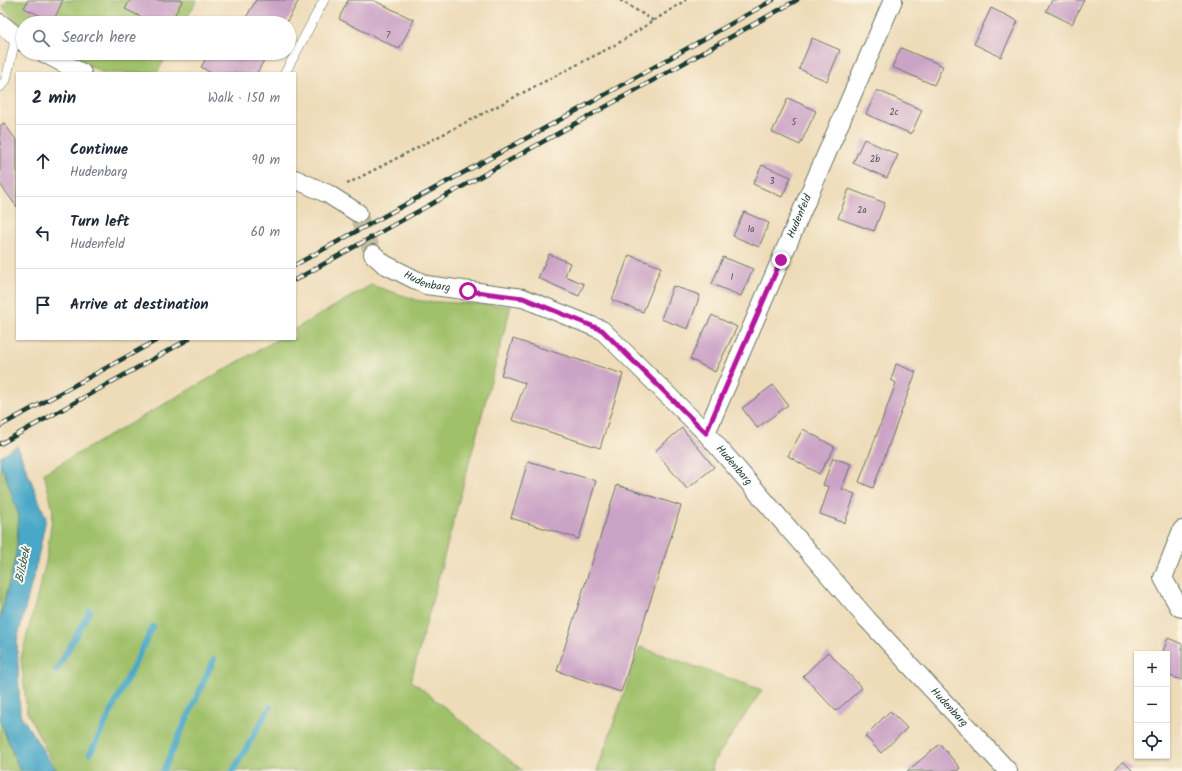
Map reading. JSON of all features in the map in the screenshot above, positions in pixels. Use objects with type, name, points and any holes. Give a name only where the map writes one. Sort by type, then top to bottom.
[{"type":"street","name":"Hudenfeld","points":[[706,433],[893,0]]},
{"type":"street","points":[[0,23],[16,36]]},
{"type":"street","points":[[57,60],[80,72]]},
{"type":"street","points":[[296,179],[328,194],[358,212]]},
{"type":"street","name":"Hudenbarg","points":[[373,254],[384,264],[426,285],[523,298],[602,330],[706,433],[867,619],[1008,771]]},
{"type":"street","points":[[1180,538],[1163,578],[1179,607],[1182,608]]},
{"type":"lane","points":[[296,52],[324,0]]},
{"type":"lane","points":[[0,87],[6,80],[16,51]]},
{"type":"lane","points":[[286,72],[292,60]]},
{"type":"path","points":[[620,0],[654,21]]},
{"type":"path","points":[[328,194],[617,44],[686,0]]},
{"type":"green space","points":[[8,0],[197,0],[188,16],[16,16],[16,21],[3,7]]},
{"type":"green space","points":[[79,60],[164,60],[158,72],[101,72]]},
{"type":"green space","points":[[371,285],[420,301],[511,306],[411,680],[523,771],[57,771],[27,712],[21,658],[46,562],[53,511],[44,473],[276,340],[296,340],[296,328]]},
{"type":"green space","points":[[0,466],[5,474],[19,516],[16,555],[0,619]]},
{"type":"green space","points":[[640,647],[762,690],[712,764],[713,771],[597,771]]},
{"type":"green space","points":[[0,720],[17,765],[20,771],[0,771]]},
{"type":"water","name":"Bilsbek","points":[[17,446],[46,518],[37,562],[17,640],[20,714],[56,771],[20,771],[0,720],[0,619],[16,555],[19,516],[5,474],[0,466],[0,456]]},
{"type":"building","points":[[28,0],[63,0],[56,16],[41,16],[24,8]]},
{"type":"building","points":[[130,0],[183,0],[174,16],[139,16],[125,9]]},
{"type":"building","points":[[256,0],[299,0],[290,16],[247,16]]},
{"type":"building","points":[[348,0],[373,0],[414,20],[399,49],[339,19]]},
{"type":"building","points":[[1052,0],[1084,0],[1072,24],[1046,11]]},
{"type":"building","points":[[991,8],[1018,21],[1001,57],[974,44]]},
{"type":"building","points":[[812,38],[840,50],[827,81],[799,69]]},
{"type":"building","points":[[901,48],[943,66],[934,85],[892,67]]},
{"type":"building","points":[[205,60],[264,60],[258,72],[209,72],[201,67]]},
{"type":"building","points":[[877,90],[922,110],[911,134],[866,114]]},
{"type":"building","points":[[788,98],[816,111],[800,145],[772,132]]},
{"type":"building","points":[[4,123],[16,140],[16,206],[0,184],[0,126]]},
{"type":"building","points":[[864,139],[898,155],[887,178],[853,163]]},
{"type":"building","points":[[762,165],[791,177],[782,197],[753,184]]},
{"type":"building","points":[[849,189],[885,203],[874,231],[838,218]]},
{"type":"building","points":[[744,212],[769,223],[759,247],[733,236]]},
{"type":"building","points":[[549,254],[570,263],[565,276],[584,284],[579,296],[538,278]]},
{"type":"building","points":[[629,255],[661,267],[643,312],[612,300]]},
{"type":"building","points":[[723,257],[753,269],[741,296],[712,284]]},
{"type":"building","points":[[673,286],[700,295],[688,329],[661,319]]},
{"type":"building","points":[[712,315],[737,327],[715,372],[690,359]]},
{"type":"building","points":[[513,339],[623,374],[600,448],[512,420],[525,383],[501,375]]},
{"type":"building","points":[[896,364],[916,372],[873,488],[859,482],[896,383],[891,380]]},
{"type":"building","points":[[773,385],[788,405],[757,428],[742,408]]},
{"type":"building","points":[[682,428],[714,467],[687,489],[655,451]]},
{"type":"building","points":[[803,429],[835,447],[819,474],[788,456]]},
{"type":"building","points":[[833,458],[851,464],[842,489],[855,494],[845,523],[820,514],[829,487],[823,485]]},
{"type":"building","points":[[528,461],[596,481],[579,539],[511,518]]},
{"type":"building","points":[[617,485],[681,506],[621,692],[557,671]]},
{"type":"building","points":[[1168,638],[1182,644],[1182,680],[1170,676],[1170,651],[1163,651]]},
{"type":"building","points":[[828,652],[862,688],[836,711],[803,676]]},
{"type":"building","points":[[890,711],[907,728],[881,753],[865,736]]},
{"type":"building","points":[[940,744],[960,768],[957,771],[907,771]]},
{"type":"building","points":[[1123,761],[1133,771],[1114,771]]},
{"type":"waterway","points":[[56,671],[90,611]]},
{"type":"waterway","points":[[90,754],[153,627]]},
{"type":"waterway","points":[[163,771],[214,659]]},
{"type":"waterway","points":[[233,771],[270,707]]},
{"type":"tunnel","points":[[358,213],[373,254]]},
{"type":"railway","points":[[296,264],[576,111],[773,0]]},
{"type":"railway","points":[[296,279],[797,0]]},
{"type":"railway","points":[[0,426],[157,340]]},
{"type":"railway","points":[[0,444],[187,340]]},
{"type":"route","points":[[468,291],[523,298],[602,330],[706,433],[781,260]]}]
